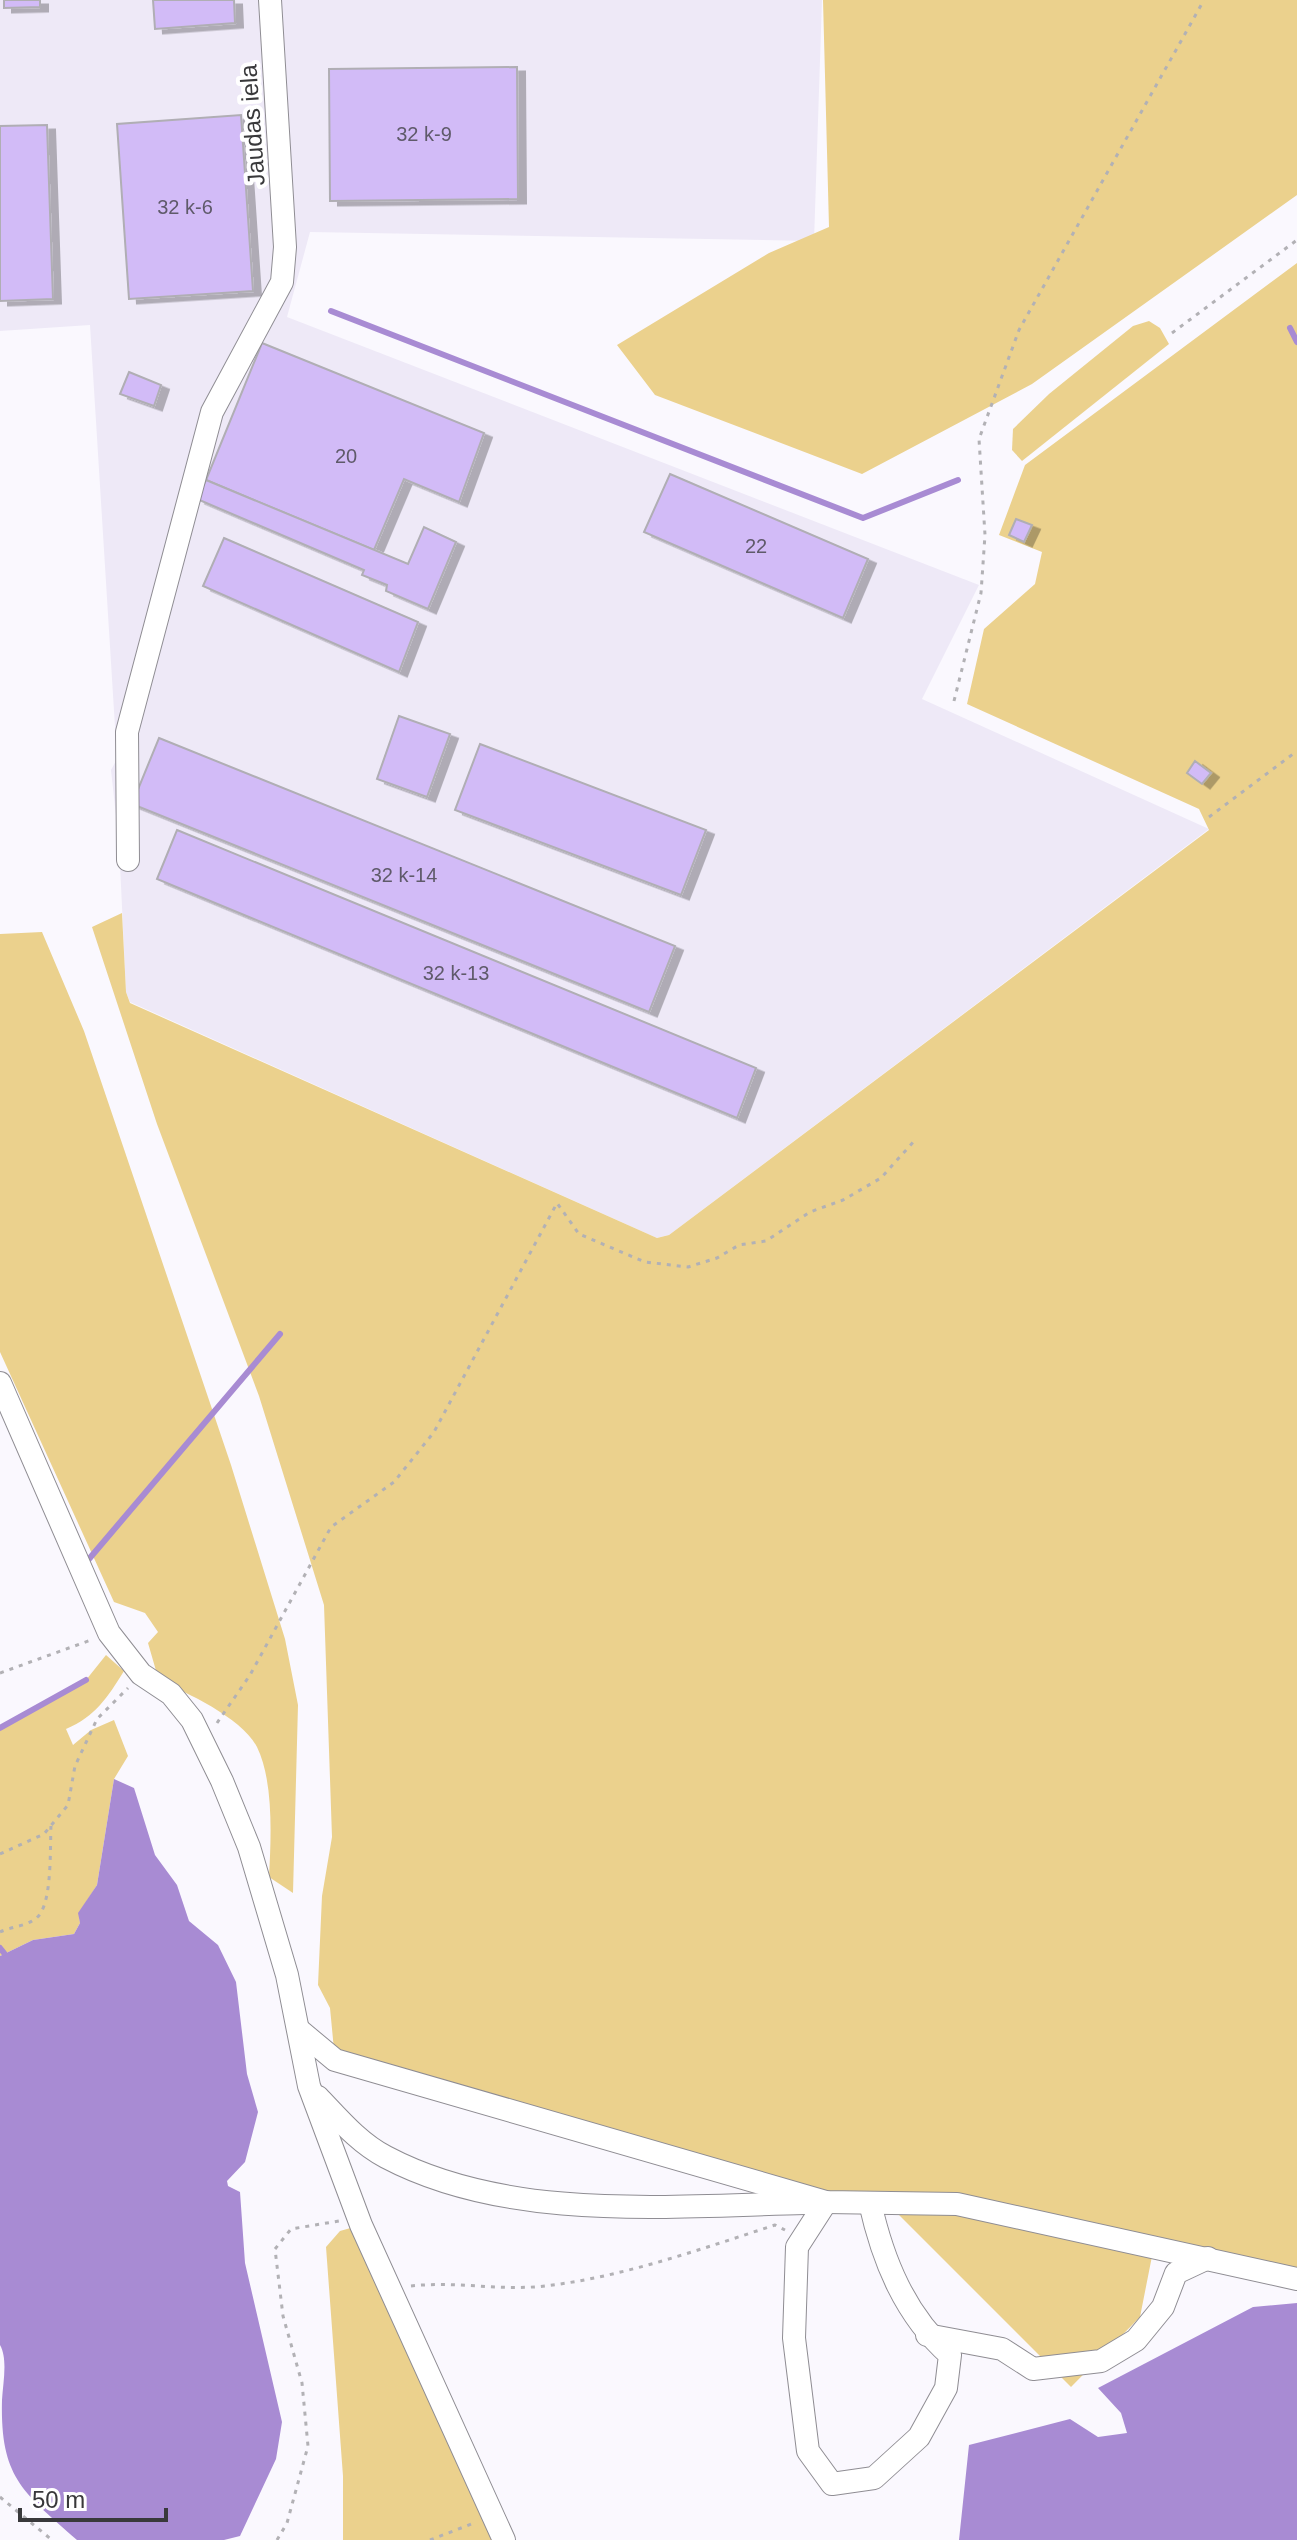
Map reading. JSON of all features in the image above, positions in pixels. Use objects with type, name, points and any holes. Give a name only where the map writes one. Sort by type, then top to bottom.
[{"type":"street","name":"Jaudas iela","points":[[128,860],[127,732],[212,412],[282,282],[285,247],[270,0]]},
{"type":"street","points":[[0,1383],[109,1633],[141,1674],[171,1694],[192,1720],[249,1847],[287,1975],[309,2086],[358,2219],[504,2540]]},
{"type":"street","points":[[299,2030],[335,2060],[826,2202]]},
{"type":"street","points":[[309,2086],[353,2134],[386,2157],[487,2195],[583,2204],[957,2204],[1297,2279]]},
{"type":"street","points":[[826,2202],[797,2247],[794,2338],[808,2451],[832,2484],[874,2478],[919,2437],[946,2388],[950,2355],[927,2335],[908,2308],[882,2250],[870,2203]]},
{"type":"street","points":[[927,2335],[1002,2349],[1033,2369],[1101,2361],[1136,2340],[1163,2307],[1176,2273],[1208,2258]]},
{"type":"path","points":[[954,701],[981,593],[985,535],[979,439],[1019,330],[1204,0]]},
{"type":"path","points":[[1172,333],[1297,240]]},
{"type":"path","points":[[1209,817],[1297,751]]},
{"type":"path","points":[[203,1742],[250,1675],[331,1527],[394,1482],[434,1432],[557,1203],[579,1234],[645,1262],[688,1267],[717,1258],[739,1245],[766,1241],[810,1212],[843,1200],[881,1178],[915,1140]]},
{"type":"path","points":[[0,1673],[109,1633]]},
{"type":"path","points":[[0,1854],[44,1834],[68,1805],[75,1766],[97,1719],[141,1674]]},
{"type":"path","points":[[0,1932],[32,1921],[41,1914],[47,1886],[51,1825]]},
{"type":"path","points":[[277,2540],[287,2523],[308,2446],[302,2383],[283,2316],[275,2249],[291,2229],[358,2219]]},
{"type":"path","points":[[391,2288],[444,2282],[544,2286],[655,2262],[775,2225],[789,2232],[797,2247]]},
{"type":"path","points":[[0,2497],[52,2540]]},
{"type":"path","points":[[430,2540],[492,2515]]},
{"type":"shaded area","points":[[0,0],[822,0],[814,241],[310,232],[287,317],[979,585],[922,699],[1209,829],[669,1235],[657,1238],[130,1002],[126,992],[119,843],[111,770],[117,759],[90,325],[0,331]]},
{"type":"shaded area","points":[[823,0],[1297,0],[1297,195],[1032,384],[862,474],[655,395],[617,345],[769,253],[829,227]]},
{"type":"shaded area","points":[[1297,263],[1297,2275],[1156,2236],[1140,2317],[1071,2387],[887,2203],[826,2202],[335,2060],[330,2008],[318,1985],[322,1896],[332,1837],[324,1605],[259,1396],[157,1124],[92,927],[122,913],[126,992],[130,1003],[657,1238],[669,1235],[1209,830],[1199,809],[967,704],[984,629],[1035,584],[1042,552],[999,535],[1025,465]]},
{"type":"shaded area","points":[[1149,321],[1160,328],[1169,344],[1022,461],[1012,450],[1013,429],[1049,394],[1133,326]]},
{"type":"shaded area","points":[[42,932],[84,1031],[231,1465],[285,1639],[298,1705],[293,1893],[269,1877],[269,1793],[257,1747],[240,1726],[227,1717],[199,1699],[159,1681],[148,1643],[158,1632],[145,1613],[114,1602],[0,1352],[0,934]]},
{"type":"shaded area","points":[[106,1655],[124,1671],[100,1705],[66,1729],[73,1745],[91,1730],[114,1720],[128,1756],[114,1779],[97,1885],[79,1913],[80,1923],[74,1934],[33,1940],[0,1956],[0,1728],[86,1680]]},
{"type":"shaded area","points":[[114,1779],[134,1788],[155,1855],[177,1885],[189,1921],[218,1945],[236,1982],[247,2074],[258,2112],[245,2162],[227,2181],[228,2186],[240,2192],[245,2263],[282,2422],[276,2459],[240,2536],[224,2540],[77,2540],[42,2509],[18,2481],[5,2448],[2,2426],[4,2364],[0,2345],[0,1956],[33,1940],[74,1934],[80,1923],[78,1913],[97,1885]]},
{"type":"shaded area","points":[[361,2225],[504,2540],[343,2540],[343,2476],[326,2247],[340,2231]]},
{"type":"shaded area","points":[[1297,2303],[1297,2540],[959,2540],[969,2445],[1070,2419],[1098,2437],[1127,2433],[1121,2413],[1098,2388],[1253,2307]]},
{"type":"building","points":[[4,0],[40,0],[40,7],[4,8]]},
{"type":"building","points":[[153,0],[234,0],[235,23],[155,29]]},
{"type":"building","points":[[517,67],[518,199],[330,201],[329,69]]},
{"type":"building","points":[[241,115],[253,291],[129,299],[117,124]]},
{"type":"building","points":[[47,125],[53,299],[0,301],[0,126]]},
{"type":"building","points":[[262,343],[484,433],[459,502],[404,479],[374,550],[206,480]]},
{"type":"building","points":[[129,372],[161,385],[154,406],[120,394]]},
{"type":"building","points":[[670,474],[868,559],[843,618],[644,532]]},
{"type":"building","points":[[206,480],[408,564],[424,527],[456,542],[428,609],[386,591],[387,585],[362,575],[364,570],[197,499]]},
{"type":"building","points":[[1016,519],[1032,525],[1024,542],[1009,535]]},
{"type":"building","points":[[224,538],[418,622],[399,672],[203,586]]},
{"type":"building","points":[[399,716],[450,734],[427,797],[377,779]]},
{"type":"building","points":[[159,738],[675,946],[649,1012],[132,804]]},
{"type":"building","points":[[480,744],[706,830],[681,895],[455,810]]},
{"type":"building","points":[[1195,761],[1211,773],[1202,784],[1187,773]]},
{"type":"building","points":[[177,830],[756,1068],[737,1118],[157,879]]},
{"type":"waterway","points":[[331,311],[863,518],[958,480]]},
{"type":"waterway","points":[[1290,328],[1297,342]]},
{"type":"waterway","points":[[89,1559],[280,1334]]},
{"type":"waterway","points":[[0,1728],[86,1680]]},
{"type":"waterway","points":[[0,1948],[4,1953]]}]
